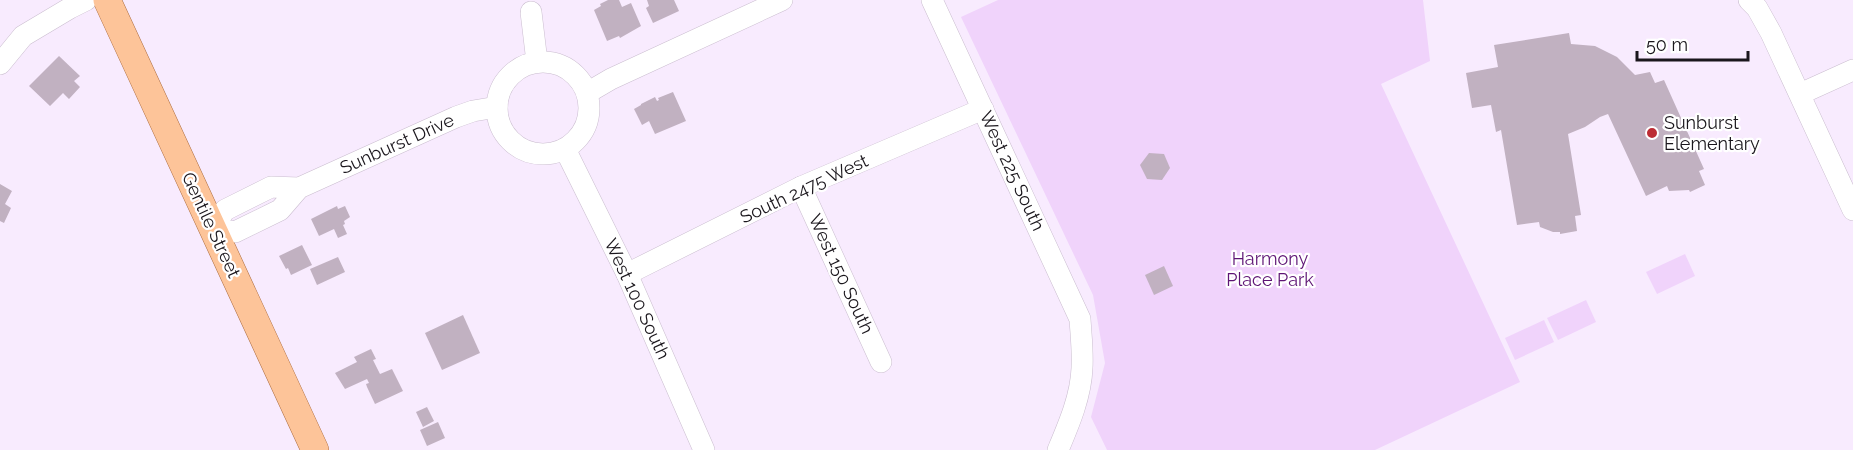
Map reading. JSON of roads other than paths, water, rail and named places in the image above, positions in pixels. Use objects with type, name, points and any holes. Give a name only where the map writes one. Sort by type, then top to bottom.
[{"type":"main road","name":"Gentile Street","points":[[107,0],[315,450]]},
{"type":"street","points":[[0,64],[23,36],[86,0]]},
{"type":"street","points":[[587,93],[611,79],[782,0]]},
{"type":"street","name":"West 225 South","points":[[932,0],[1080,320],[1083,367],[1070,420],[1058,450]]},
{"type":"street","points":[[1749,0],[1757,8],[1772,33],[1853,210]]},
{"type":"street","points":[[531,12],[537,62]]},
{"type":"street","points":[[553,62],[567,68],[579,79],[587,93],[588,119],[579,136],[565,149],[549,154],[534,153],[519,147],[507,136],[500,123],[497,107],[499,94],[509,77],[524,65],[553,62]]},
{"type":"street","points":[[1800,94],[1853,70]]},
{"type":"street","name":"Sunburst Drive","points":[[212,228],[225,210],[271,188],[299,188],[456,117],[473,111],[497,107]]},
{"type":"street","name":"South 2475 West","points":[[627,274],[801,187],[983,109]]},
{"type":"street","name":"West 100 South","points":[[565,149],[627,274],[705,450]]},
{"type":"street","name":"West 150 South","points":[[801,187],[881,362]]},
{"type":"place","name":"Sunburst Elementary","points":[[1652,133]]},
{"type":"park label","name":"Harmony Place Park","points":[[1270,269]]}]
